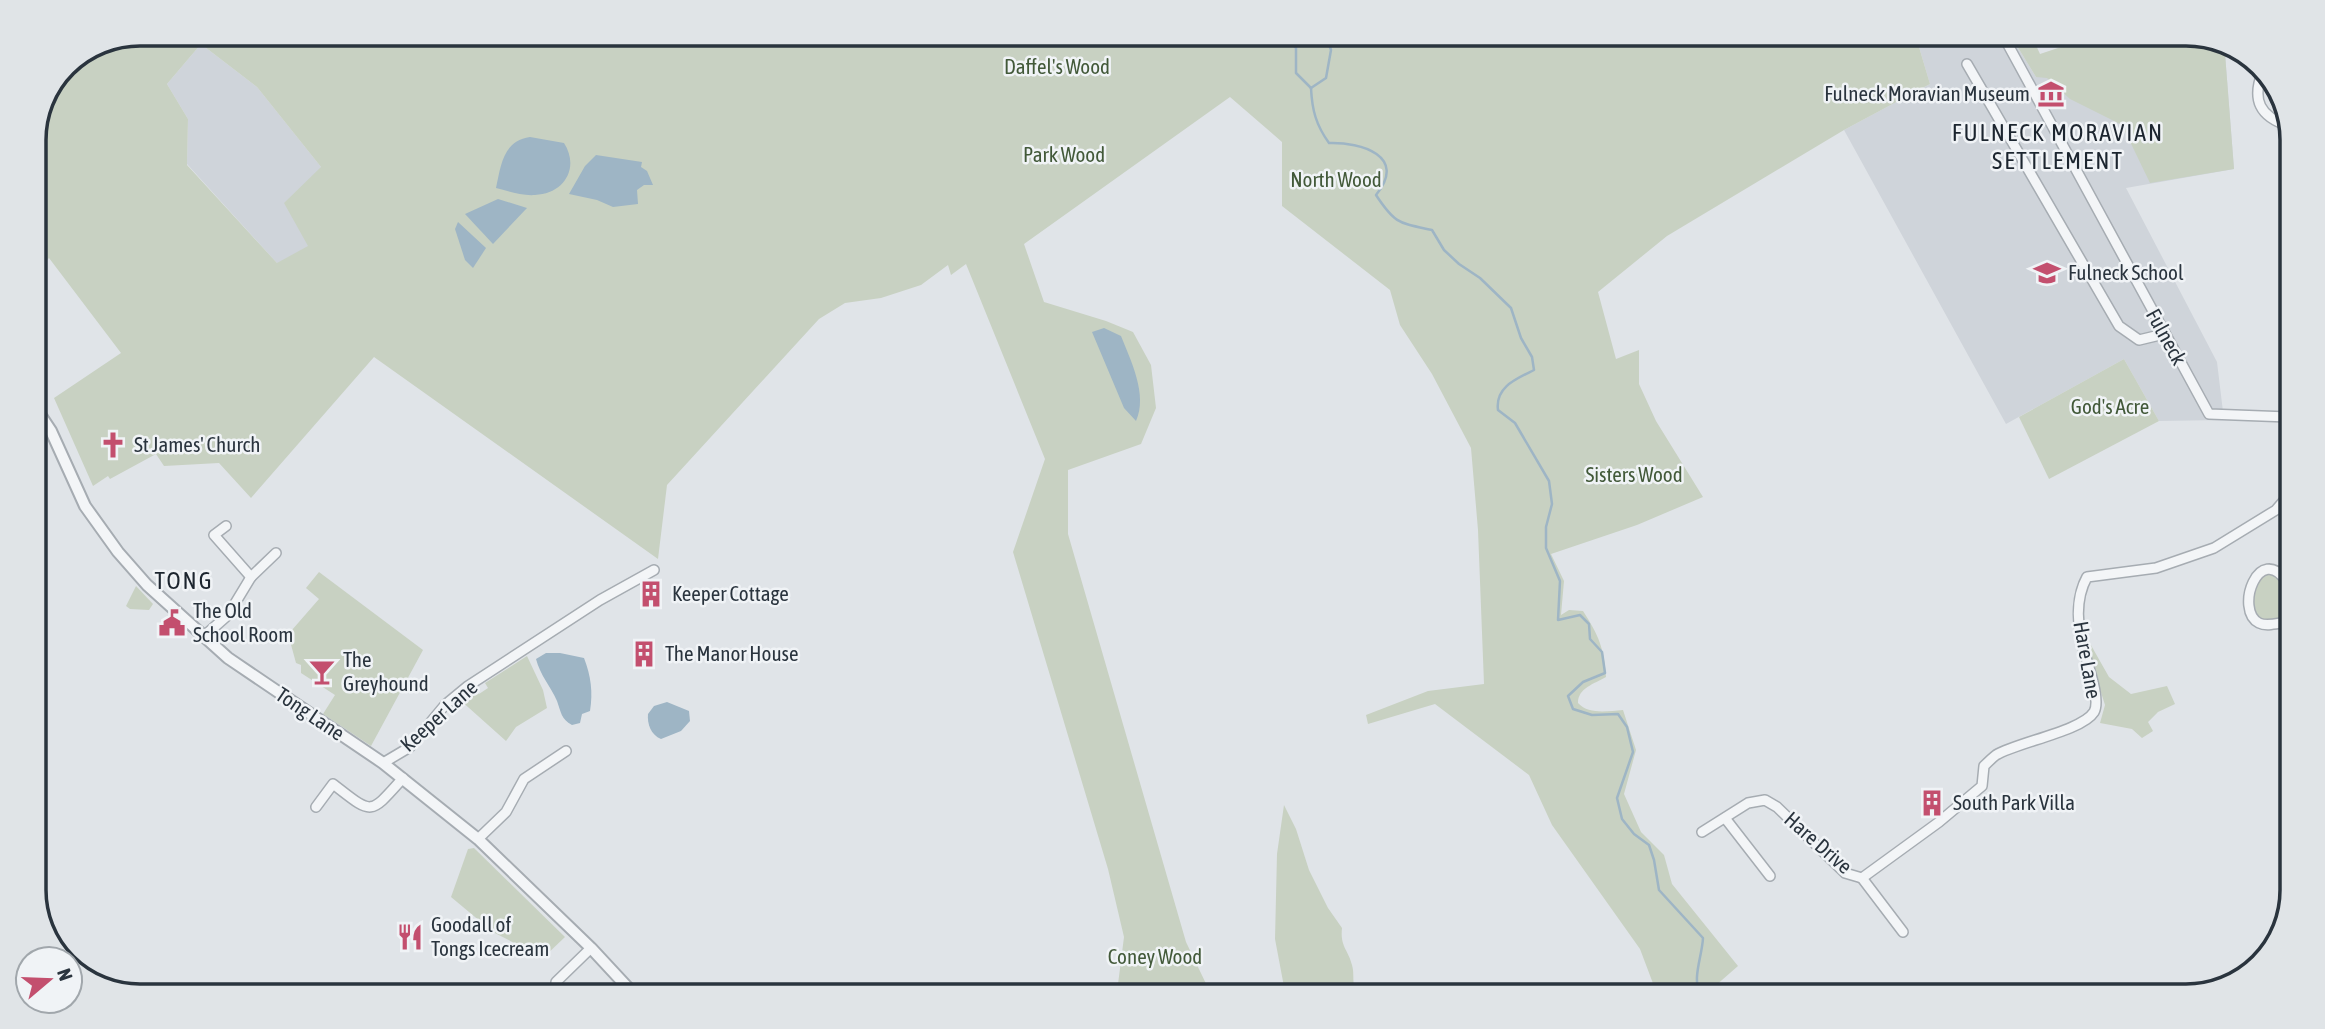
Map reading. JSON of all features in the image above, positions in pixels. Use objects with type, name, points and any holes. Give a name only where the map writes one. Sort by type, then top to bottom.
[{"type":"street","name":"Fulneck","points":[[2009,45],[2209,414],[2279,417]]},
{"type":"street","points":[[1967,64],[2119,326],[2139,340],[2164,334]]},
{"type":"street","points":[[2260,82],[2257,94],[2263,110],[2278,122]]},
{"type":"street","name":"Tong Lane","points":[[46,424],[80,496],[96,522],[142,580],[203,637],[253,676],[383,763],[478,839],[624,984]]},
{"type":"street","name":"Hare Lane","points":[[1862,878],[1939,822],[1982,786],[1984,766],[1995,756],[2077,724],[2095,711],[2096,699],[2078,617],[2081,588],[2087,577],[2156,568],[2214,548],[2279,506]]},
{"type":"street","points":[[226,526],[214,535],[251,577]]},
{"type":"street","points":[[203,637],[228,615],[251,577],[276,553]]},
{"type":"street","name":"Keeper Lane","points":[[383,763],[410,747],[445,705],[468,686],[600,600],[654,570]]},
{"type":"street","points":[[2280,575],[2266,570],[2255,576],[2250,589],[2255,621],[2267,625],[2280,623]]},
{"type":"street","points":[[478,839],[506,812],[524,779],[566,751]]},
{"type":"street","points":[[316,807],[333,784],[362,807],[372,808],[403,778]]},
{"type":"street","name":"Hare Drive","points":[[1702,832],[1748,803],[1765,800],[1777,807],[1845,873],[1862,878]]},
{"type":"street","points":[[1725,817],[1770,876]]},
{"type":"street","points":[[1862,878],[1903,932]]},
{"type":"street","points":[[556,984],[591,948]]},
{"type":"shaded area","points":[[202,45],[257,87],[321,167],[308,245],[341,227],[408,317],[277,263],[187,164],[188,119],[167,84]]},
{"type":"shaded area","name":"Fulneck School","points":[[2016,45],[2036,77],[2071,45],[2186,45],[2204,47],[2225,54],[2234,169],[2126,188],[2217,362],[2224,420],[2159,421],[2124,359],[2006,424],[1844,130],[1930,84],[1919,47]]},
{"type":"green space","points":[[200,45],[167,84],[188,119],[187,165],[277,263],[308,246],[284,203],[321,167],[257,87],[202,45],[1919,45],[1930,84],[1844,130],[1667,236],[1598,292],[1616,359],[1639,350],[1639,384],[1656,421],[1703,497],[1637,525],[1551,554],[1564,581],[1561,615],[1569,610],[1583,611],[1597,635],[1606,677],[1584,690],[1578,703],[1593,711],[1623,710],[1636,750],[1624,794],[1641,832],[1664,855],[1672,884],[1738,966],[1717,984],[1653,984],[1640,949],[1552,825],[1529,775],[1435,704],[1368,724],[1366,715],[1428,691],[1484,684],[1478,530],[1471,448],[1432,374],[1400,325],[1390,290],[1282,206],[1282,142],[1230,97],[1024,244],[1044,302],[1133,332],[1151,365],[1156,408],[1141,444],[1068,470],[1068,534],[1186,942],[1206,984],[1118,984],[1124,937],[1108,869],[1013,552],[1045,459],[966,264],[951,275],[948,265],[921,285],[881,298],[845,303],[819,319],[667,485],[658,559],[374,357],[251,498],[219,463],[164,466],[156,454],[110,479],[108,476],[93,486],[54,398],[121,353],[49,258],[46,261],[46,133],[55,98],[77,69],[92,58],[127,46]]},
{"type":"green space","points":[[2016,45],[2036,45],[2040,54],[2067,45],[2186,45],[2204,47],[2225,54],[2234,169],[2150,183],[2122,125],[2070,99],[2047,78],[2036,77]]},
{"type":"green space","name":"God's Acre","points":[[2124,359],[2159,421],[2049,479],[2019,417]]},
{"type":"green space","points":[[2266,570],[2280,578],[2280,622],[2255,621],[2250,601],[2255,576]]},
{"type":"green space","points":[[319,572],[423,650],[371,746],[323,714],[335,695],[301,673],[301,665],[296,663],[290,641],[285,638],[319,599],[306,588]]},
{"type":"green space","points":[[136,586],[153,604],[149,610],[130,609],[126,606]]},
{"type":"green space","points":[[2088,640],[2109,677],[2131,694],[2167,686],[2175,704],[2158,712],[2148,722],[2153,731],[2142,738],[2132,729],[2100,723],[2105,705],[2085,642]]},
{"type":"green space","points":[[527,656],[543,690],[547,708],[516,727],[506,741],[459,699],[475,690],[479,694],[488,688],[485,683]]},
{"type":"green space","points":[[1284,805],[1296,829],[1309,870],[1328,908],[1342,928],[1342,940],[1352,965],[1354,984],[1283,984],[1275,939],[1277,854]]},
{"type":"green space","points":[[474,848],[565,937],[543,958],[493,932],[451,897],[468,849]]},
{"type":"water","points":[[530,137],[564,143],[570,162],[566,178],[561,185],[545,194],[520,194],[496,188],[502,163],[509,149],[521,139]]},
{"type":"water","points":[[596,155],[642,162],[641,167],[647,171],[653,185],[644,185],[637,190],[638,204],[613,207],[597,200],[569,194],[585,166]]},
{"type":"water","points":[[498,199],[527,208],[493,244],[465,214]]},
{"type":"water","points":[[458,222],[486,248],[473,268],[465,260],[455,229]]},
{"type":"water","points":[[1104,328],[1121,336],[1133,367],[1140,400],[1136,421],[1124,408],[1092,332]]},
{"type":"water","points":[[546,653],[584,658],[590,678],[591,697],[590,711],[582,714],[580,723],[572,725],[563,718],[536,659]]},
{"type":"water","points":[[667,702],[689,711],[690,721],[681,731],[661,739],[650,729],[648,714],[654,706]]},
{"type":"waterway","points":[[1293,45],[1296,48],[1296,73],[1311,88]]},
{"type":"waterway","points":[[1311,88],[1326,78],[1331,50],[1329,45]]},
{"type":"waterway","points":[[1311,88],[1316,117],[1329,143],[1354,145],[1376,154],[1384,161],[1387,170],[1376,195],[1388,212],[1399,221],[1432,230],[1444,250],[1480,278],[1511,308],[1521,338],[1532,357],[1534,370],[1503,390],[1498,410],[1515,423],[1549,481],[1552,504],[1546,527],[1546,548],[1560,581],[1558,620],[1580,615],[1589,624],[1590,639],[1602,652],[1605,673],[1583,682],[1568,696],[1573,709],[1592,715],[1618,714],[1627,727],[1633,752],[1617,798],[1622,819],[1634,834],[1649,845],[1659,890],[1703,938],[1697,984]]},
{"type":"place","name":"Fulneck Moravian Museum","points":[[2051,94]]},
{"type":"place","name":"Fulneck School","points":[[2047,273]]},
{"type":"place","name":"St James' Church","points":[[113,445]]},
{"type":"place","name":"Keeper Cottage","points":[[651,594]]},
{"type":"place","name":"The Old School Room","points":[[172,623]]},
{"type":"place","name":"The Manor House","points":[[644,654]]},
{"type":"place","name":"The Greyhound","points":[[322,672]]},
{"type":"place","name":"South Park Villa","points":[[1932,803]]},
{"type":"place","name":"Goodall of Tongs Icecream","points":[[410,937]]},
{"type":"district","name":"FULNECK MORAVIAN SETTLEMENT","points":[[2058,147]]},
{"type":"district","name":"TONG","points":[[184,581]]},
{"type":"park label","name":"Daffel's Wood","points":[[1057,67]]},
{"type":"park label","name":"Park Wood","points":[[1064,155]]},
{"type":"park label","name":"North Wood","points":[[1336,180]]},
{"type":"park label","name":"Sisters Wood","points":[[1634,475]]},
{"type":"park label","name":"Coney Wood","points":[[1155,957]]}]
